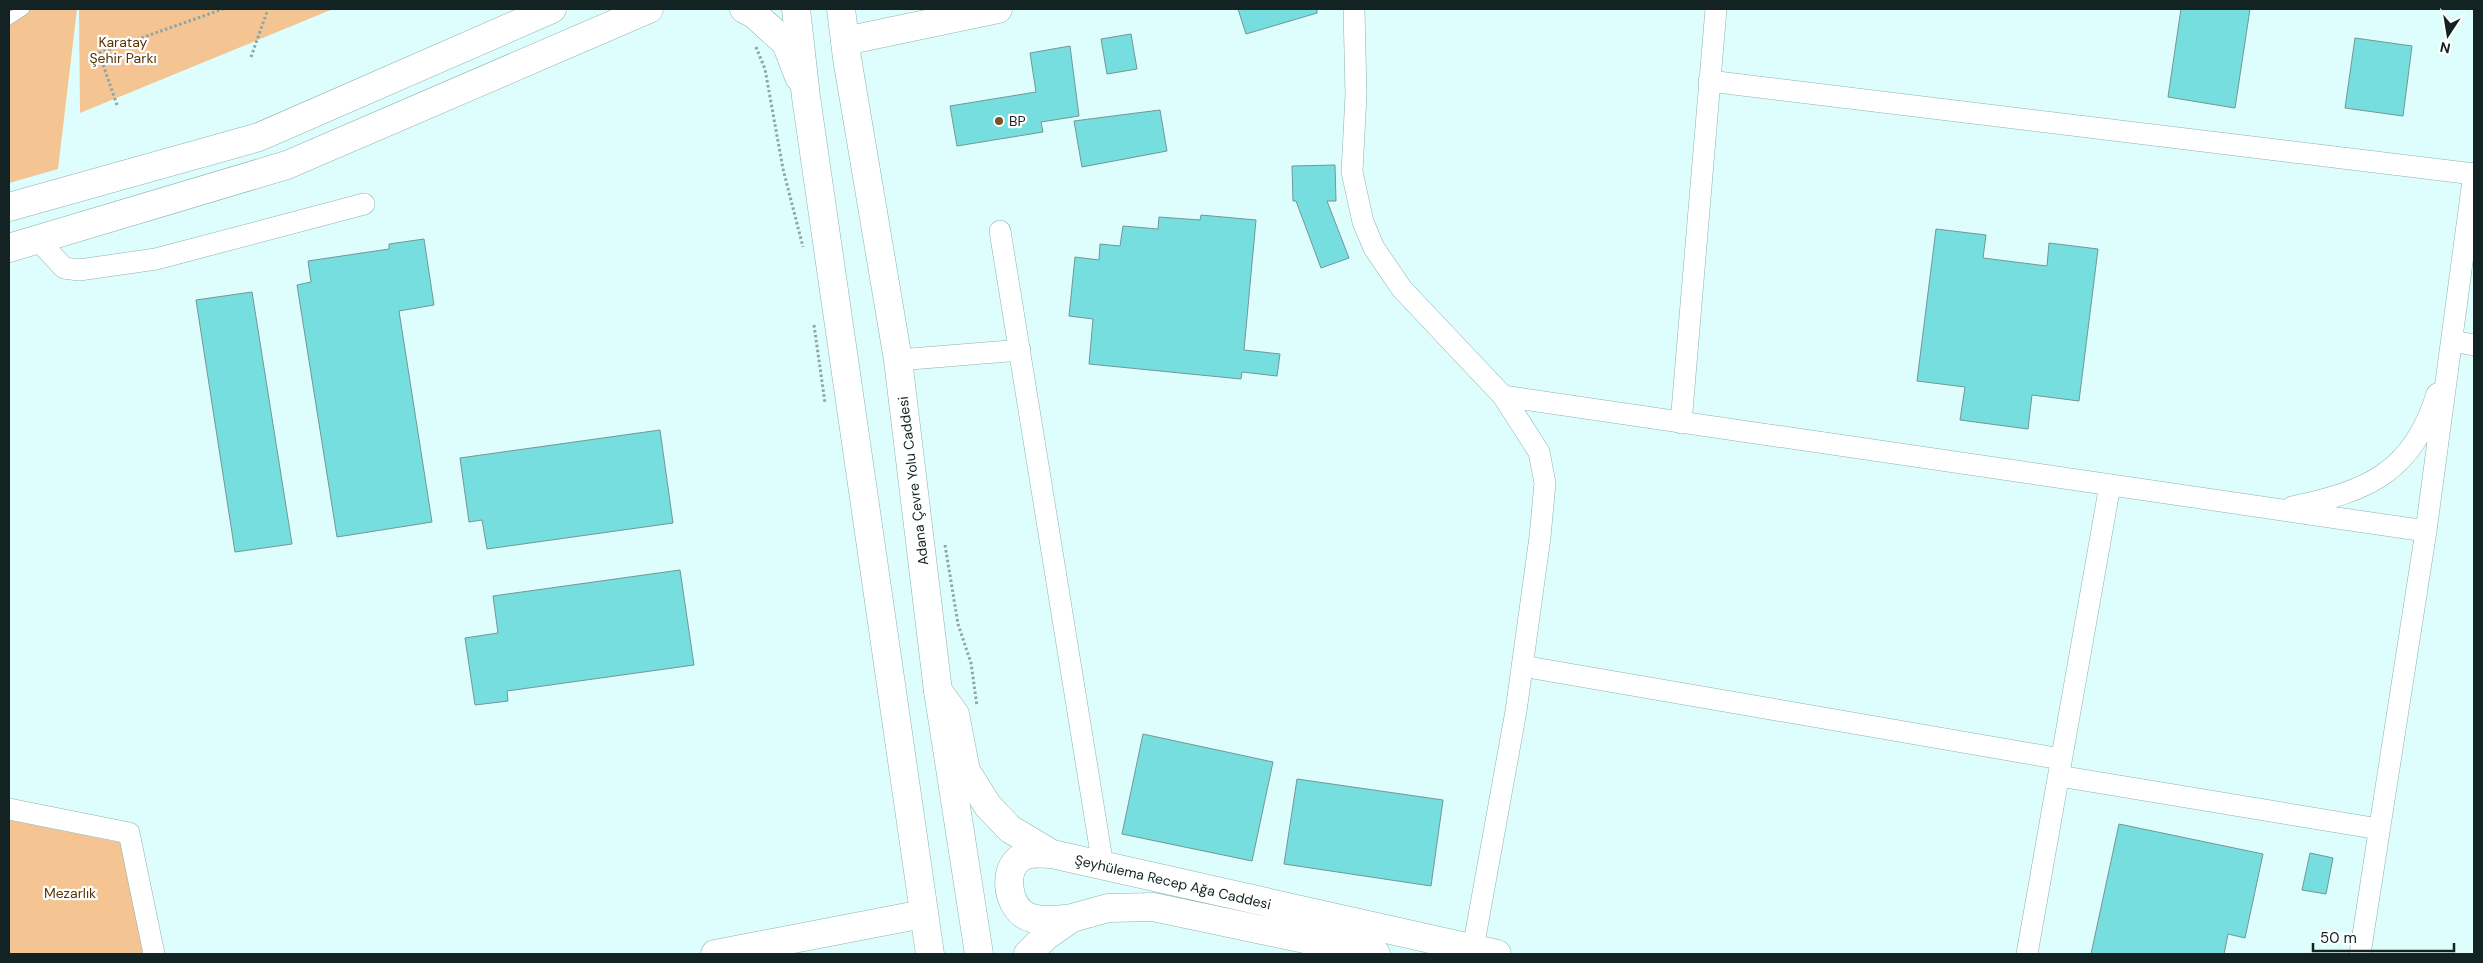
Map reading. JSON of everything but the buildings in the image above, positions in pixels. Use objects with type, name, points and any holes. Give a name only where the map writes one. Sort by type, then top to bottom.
[{"type":"main road","points":[[9,207],[259,137],[552,9]]},
{"type":"main road","points":[[9,248],[287,164],[649,9]]},
{"type":"main road","points":[[744,9],[754,14],[786,42],[806,98]]},
{"type":"main road","points":[[796,9],[806,98],[930,954]]},
{"type":"main road","name":"Adana Çevre Yolu Caddesi","points":[[841,9],[898,360],[938,691],[979,954]]},
{"type":"main road","points":[[845,41],[998,9]]},
{"type":"main road","name":"Şeyhülema Recep Ağa Caddesi","points":[[938,691],[955,714],[966,771],[988,806],[1010,829],[1052,854],[1481,953]]},
{"type":"main road","points":[[1052,854],[1032,853],[1018,859],[1009,877],[1010,896],[1024,914],[1047,921],[1072,918]]},
{"type":"main road","name":"Şeyhülema Recep Ağa Caddesi","points":[[1028,954],[1046,936],[1072,918],[1108,908],[1153,907],[1376,954]]},
{"type":"main road","points":[[715,954],[923,914]]},
{"type":"street","points":[[1354,9],[1356,95],[1352,172],[1364,222],[1374,248],[1402,289],[1503,396],[1539,452],[1545,483],[1540,537],[1481,953]]},
{"type":"street","points":[[1681,422],[1716,9]]},
{"type":"street","points":[[1709,81],[2474,174],[2426,532],[2360,954]]},
{"type":"street","points":[[38,240],[64,268],[78,270],[156,259],[364,204]]},
{"type":"street","points":[[1000,231],[1103,866]]},
{"type":"street","points":[[2453,341],[2474,345]]},
{"type":"street","points":[[2278,510],[2328,499],[2372,483],[2408,455],[2431,413],[2453,341]]},
{"type":"street","points":[[898,360],[1020,350]]},
{"type":"street","points":[[1503,396],[2426,532]]},
{"type":"street","points":[[2027,954],[2110,485]]},
{"type":"street","points":[[1522,666],[2379,829]]},
{"type":"street","points":[[9,809],[129,834],[154,954]]},
{"type":"lane","points":[[9,19],[24,9]]},
{"type":"path","points":[[117,105],[99,53],[223,9]]},
{"type":"path","points":[[252,57],[268,9]]},
{"type":"green space","points":[[9,9],[77,9],[58,169],[9,183]]},
{"type":"green space","name":"Karatay Şehir Parkı","points":[[79,9],[333,9],[80,113]]},
{"type":"green space","name":"Mezarlık","points":[[9,820],[123,843],[143,954],[9,954]]},
{"type":"place","name":"BP","points":[[999,121]]}]
